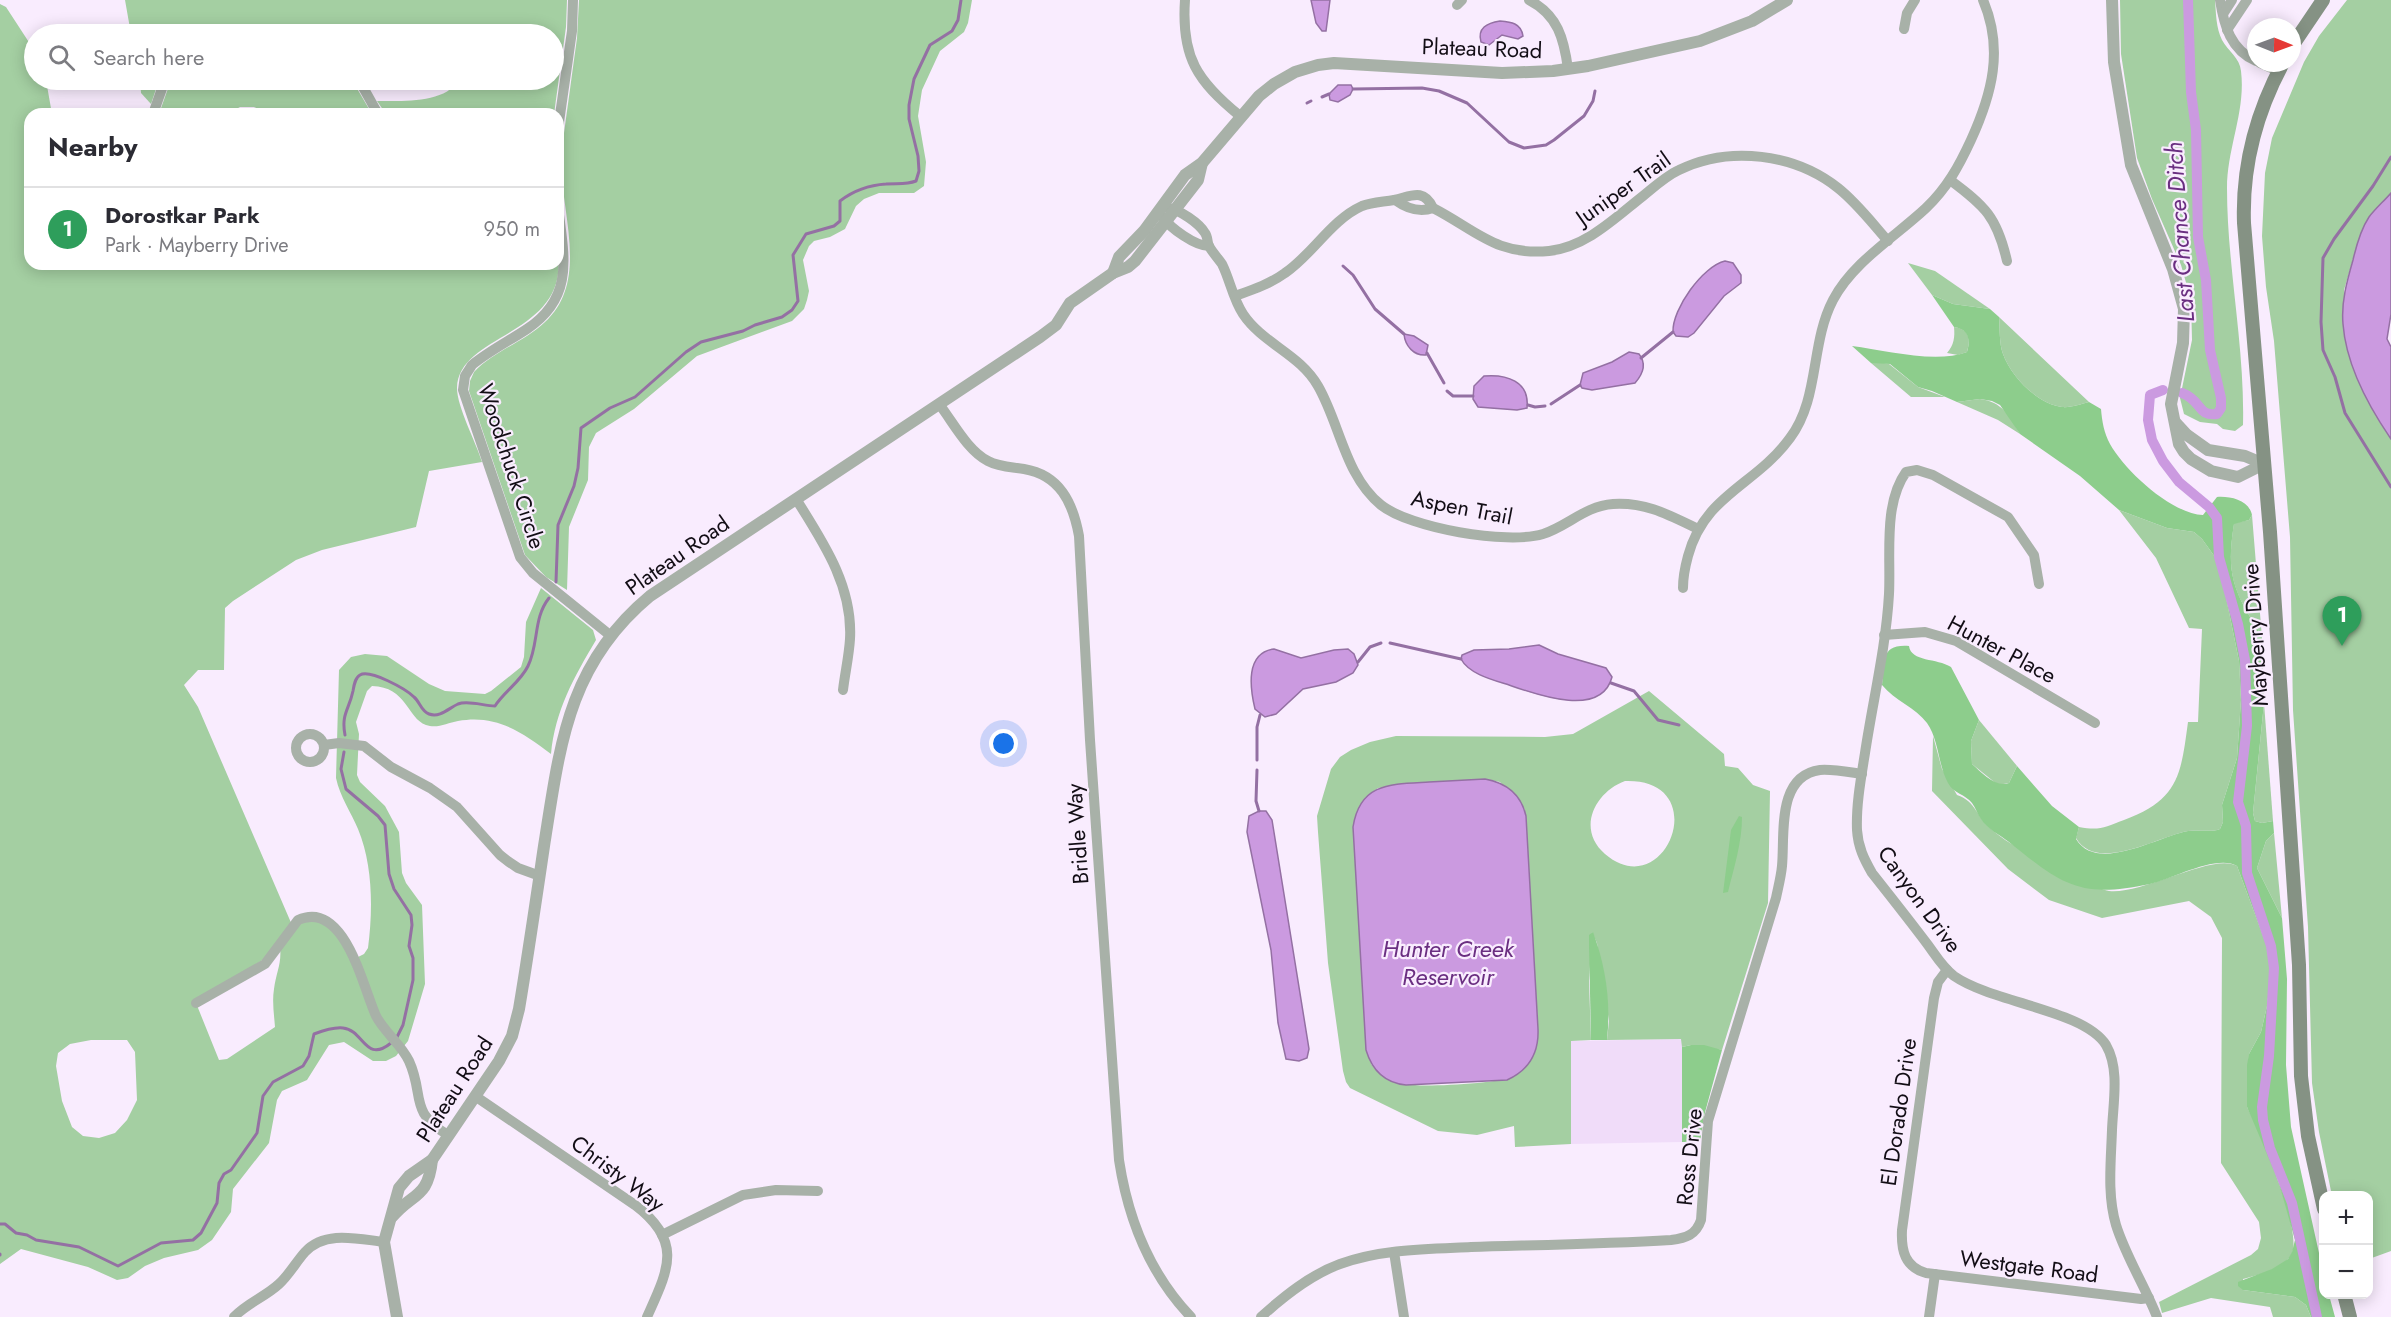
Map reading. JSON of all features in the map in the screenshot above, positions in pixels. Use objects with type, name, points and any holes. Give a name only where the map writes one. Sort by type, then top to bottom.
[{"type":"main road","points":[[2301,33],[2323,0]]},
{"type":"main road","name":"Mayberry Drive","points":[[2279,72],[2263,106],[2251,143],[2246,164],[2243,203],[2264,464],[2299,965],[2301,1076],[2308,1136],[2320,1191]]},
{"type":"main road","points":[[2345,1299],[2350,1317]]},
{"type":"street","points":[[564,87],[572,31],[573,0]]},
{"type":"street","points":[[1185,0],[1185,38],[1198,74],[1211,92],[1240,116]]},
{"type":"street","points":[[1529,0],[1546,10],[1556,23],[1562,38],[1568,69]]},
{"type":"street","name":"Plateau Road","points":[[1113,273],[1119,257],[1161,209],[1185,175],[1203,162],[1259,96],[1295,72],[1323,64],[1354,63],[1502,73],[1568,69],[1700,41],[1752,21],[1787,0]]},
{"type":"street","points":[[1904,30],[1906,13],[1915,0]]},
{"type":"street","points":[[1683,588],[1684,568],[1698,529],[1713,507],[1767,465],[1792,437],[1807,406],[1820,334],[1833,299],[1853,273],[1926,207],[1950,180],[1983,113],[1993,79],[1995,48],[1983,0]]},
{"type":"street","points":[[2112,0],[2114,62],[2131,165],[2174,269],[2184,309],[2183,343],[2171,396],[2174,421],[2184,453],[2211,471],[2238,477],[2264,464]]},
{"type":"street","points":[[2220,0],[2227,30],[2238,50],[2247,56]]},
{"type":"street","points":[[2223,14],[2232,0]]},
{"type":"street","points":[[2227,30],[2247,0]]},
{"type":"street","points":[[155,108],[161,90]]},
{"type":"street","points":[[365,90],[375,108]]},
{"type":"street","points":[[561,108],[564,90]]},
{"type":"street","name":"Juniper Trail","points":[[1235,296],[1284,274],[1355,209],[1375,203],[1395,200],[1413,209],[1433,208],[1491,243],[1513,249],[1551,250],[1576,244],[1597,232],[1668,177],[1687,166],[1727,156],[1766,157],[1808,169],[1829,181],[1850,199],[1888,241]]},
{"type":"street","name":"Plateau Road","points":[[397,1317],[384,1242],[399,1188],[432,1160],[507,1049],[512,1036],[519,1009],[558,760],[567,720],[580,684],[611,636],[650,596],[1056,325],[1070,303],[1113,273],[1121,271],[1135,261],[1198,180],[1203,162]]},
{"type":"street","points":[[1950,180],[1980,203],[1992,217],[2007,261]]},
{"type":"street","points":[[1176,210],[1161,209],[1166,223],[1198,243],[1209,246]]},
{"type":"street","name":"Aspen Trail","points":[[1176,210],[1205,231],[1209,246],[1218,256],[1243,314],[1259,332],[1290,354],[1309,373],[1324,397],[1354,470],[1364,486],[1381,505],[1401,517],[1427,525],[1504,538],[1525,538],[1546,534],[1598,506],[1624,503],[1659,510],[1698,529]]},
{"type":"street","name":"Woodchuck Circle","points":[[564,260],[562,285],[554,302],[536,323],[472,365],[465,376],[463,390],[524,563],[611,636]]},
{"type":"street","name":"Bridle Way","points":[[939,404],[970,444],[986,460],[1045,476],[1062,490],[1073,509],[1079,536],[1090,740],[1119,1160],[1126,1199],[1138,1236],[1157,1273],[1191,1317]]},
{"type":"street","points":[[2174,421],[2187,435],[2208,450],[2227,455],[2245,456],[2264,464]]},
{"type":"street","name":"Canyon Drive","points":[[2039,584],[2034,555],[2015,524],[2008,517],[1933,475],[1910,470],[1904,476],[1893,511],[1889,594],[1862,774],[1857,820],[1861,852],[1872,873],[1947,970],[1965,982],[1992,994],[2086,1026],[2095,1032],[2106,1046],[2111,1055],[2114,1079],[2112,1208],[2120,1236],[2157,1317]]},
{"type":"street","points":[[796,499],[833,561],[846,599],[850,638],[843,690]]},
{"type":"street","name":"Hunter Place","points":[[1884,635],[1925,632],[1956,641],[2095,723]]},
{"type":"street","points":[[324,745],[339,742],[364,746],[391,767],[430,788],[456,807],[509,862],[540,876]]},
{"type":"street","name":"Ross Drive","points":[[1260,1317],[1303,1283],[1337,1264],[1355,1258],[1394,1252],[1671,1240],[1695,1233],[1701,1220],[1708,1121],[1776,898],[1782,866],[1785,809],[1788,797],[1800,779],[1808,774],[1830,770],[1862,774]]},
{"type":"street","points":[[196,1003],[265,963],[298,920],[312,917],[329,922],[345,939],[376,1016],[409,1062],[421,1110],[428,1121],[448,1135]]},
{"type":"street","name":"El Dorado Drive","points":[[1907,1262],[1902,1248],[1902,1230],[1919,1098],[1936,990],[1947,970]]},
{"type":"street","name":"Christy Way","points":[[475,1096],[645,1212],[658,1225],[667,1252],[666,1270],[647,1317]]},
{"type":"street","name":"Plateau Road","points":[[391,1218],[403,1205],[424,1190],[430,1177],[432,1160]]},
{"type":"street","points":[[662,1235],[743,1195],[776,1190],[818,1191]]},
{"type":"street","points":[[234,1317],[281,1283],[304,1253],[317,1242],[344,1238],[384,1242]]},
{"type":"street","points":[[1394,1252],[1404,1317]]},
{"type":"street","name":"Westgate Road","points":[[1907,1262],[1920,1271],[1935,1274],[2140,1299],[2149,1298]]},
{"type":"street","points":[[1929,1317],[1935,1274]]},
{"type":"shaded area","points":[[1682,1039],[1682,1142],[1571,1144],[1571,1041]]},
{"type":"green space","points":[[125,0],[567,0],[564,42],[564,24],[129,24]]},
{"type":"green space","points":[[579,0],[972,0],[964,32],[940,51],[922,90],[918,116],[926,162],[924,186],[914,193],[879,193],[864,199],[856,206],[845,229],[830,237],[814,241],[809,246],[803,260],[809,291],[807,300],[804,309],[792,321],[697,356],[634,409],[596,433],[589,447],[588,480],[569,527],[567,590],[546,577],[525,555],[469,391],[474,372],[545,322],[559,305],[567,286],[570,243],[564,193],[564,133],[577,38]]},
{"type":"green space","points":[[2120,0],[2215,0],[2220,35],[2240,66],[2241,101],[2230,158],[2227,188],[2243,395],[2243,425],[2235,431],[2223,429],[2217,424],[2200,422],[2184,414],[2180,398],[2192,340],[2191,300],[2181,265],[2137,158],[2121,54]]},
{"type":"green space","points":[[2347,0],[2391,0],[2391,193],[2369,218],[2356,249],[2344,290],[2349,352],[2379,421],[2391,439],[2391,1251],[2373,1258],[2373,1191],[2331,1191],[2312,1083],[2308,927],[2293,710],[2290,537],[2274,341],[2266,287],[2262,236],[2265,173],[2272,138],[2304,62],[2319,36]]},
{"type":"green space","points":[[0,4],[6,7],[24,35],[24,90],[48,90],[51,108],[24,108],[24,270],[558,270],[557,282],[547,302],[531,318],[475,355],[462,370],[457,388],[458,396],[482,462],[429,471],[416,527],[322,550],[296,560],[233,601],[225,608],[224,670],[198,670],[184,685],[198,707],[292,925],[298,920],[329,922],[354,959],[364,954],[368,948],[371,888],[367,857],[358,829],[336,778],[339,670],[351,657],[365,654],[387,656],[429,684],[445,691],[485,694],[521,667],[524,657],[526,622],[541,588],[593,630],[596,640],[573,681],[561,709],[551,754],[519,732],[484,720],[458,721],[438,726],[426,725],[414,716],[393,692],[372,686],[367,691],[356,722],[359,734],[357,775],[360,782],[385,806],[399,832],[402,873],[406,883],[422,905],[425,984],[408,1041],[396,1056],[386,1061],[373,1061],[344,1042],[329,1045],[307,1080],[282,1091],[277,1100],[269,1143],[233,1189],[231,1212],[212,1240],[198,1250],[164,1258],[145,1266],[128,1278],[117,1280],[88,1267],[21,1249],[0,1264]],"holes":[[[280,947],[273,994],[275,1027],[227,1059],[219,1060],[196,1003]],[[91,1040],[127,1040],[135,1052],[137,1100],[127,1120],[115,1133],[99,1138],[83,1136],[72,1127],[62,1101],[56,1066],[58,1053],[70,1044]]]},
{"type":"green space","points":[[141,90],[156,90],[151,104]]},
{"type":"green space","points":[[167,90],[358,90],[368,108],[240,107],[161,108]]},
{"type":"green space","points":[[448,90],[557,90],[555,108],[382,108],[377,101],[421,100]]},
{"type":"green space","points":[[1908,263],[1935,271],[1990,309],[1953,304],[1932,295]]},
{"type":"green space","points":[[1932,295],[1953,304],[1990,309],[1999,317],[2003,354],[2012,371],[2026,388],[2043,401],[2053,405],[2068,407],[2089,402],[2101,409],[2106,436],[2117,455],[2138,478],[2164,499],[2191,513],[2203,515],[2217,497],[2228,497],[2243,502],[2252,515],[2249,520],[2234,524],[2231,567],[2240,598],[2262,638],[2264,703],[2253,813],[2255,821],[2262,823],[2273,821],[2274,833],[2266,841],[2257,868],[2282,918],[2287,979],[2286,1065],[2291,1127],[2319,1253],[2319,1299],[2330,1299],[2335,1317],[2311,1317],[2306,1305],[2295,1297],[2243,1290],[2238,1286],[2238,1282],[2272,1269],[2288,1259],[2295,1240],[2278,1180],[2247,1107],[2247,1065],[2249,1054],[2261,1032],[2271,970],[2269,952],[2237,866],[2228,863],[2206,865],[2150,884],[2106,890],[2073,885],[2058,878],[1990,829],[1969,800],[1950,787],[1934,737],[1927,723],[1882,685],[1886,656],[1893,648],[1900,646],[1909,646],[1914,655],[1951,667],[1979,720],[1971,741],[1972,764],[1989,779],[2004,784],[2009,783],[2017,766],[2052,806],[2079,827],[2076,839],[2086,849],[2098,853],[2129,850],[2188,831],[2220,829],[2223,822],[2222,805],[2237,758],[2241,700],[2239,661],[2220,568],[2215,557],[2194,532],[2167,528],[2119,510],[2080,476],[2020,434],[2000,405],[1980,399],[1957,402],[1918,387],[1890,364],[1871,363],[1852,346],[1940,357],[1967,352],[1969,343],[1967,335],[1963,330],[1954,327]]},
{"type":"green space","points":[[1999,317],[2089,402],[2062,407],[2053,405],[2043,401],[2026,388],[2012,371],[2003,354]]},
{"type":"green space","points":[[1954,327],[1966,332],[1969,339],[1967,352],[1958,355],[1947,353],[1954,341]]},
{"type":"green space","points":[[1871,363],[1889,364],[1918,387],[1945,397],[1911,397]]},
{"type":"green space","points":[[1980,399],[1999,406],[2008,415],[2020,434],[1998,420],[1957,402]]},
{"type":"green space","points":[[2119,510],[2167,528],[2194,532],[2215,557],[2220,568],[2239,661],[2241,700],[2237,758],[2222,805],[2223,822],[2220,829],[2188,831],[2129,850],[2098,853],[2086,848],[2076,838],[2079,827],[2092,829],[2107,826],[2156,804],[2167,794],[2179,771],[2188,722],[2198,722],[2202,629],[2189,628],[2156,558]]},
{"type":"green space","points":[[2252,515],[2262,638],[2240,598],[2231,567],[2234,523],[2249,520]]},
{"type":"green space","points":[[1649,691],[1724,754],[1725,766],[1738,768],[1753,785],[1770,791],[1768,903],[1722,1050],[1691,1045],[1682,1047],[1681,1039],[1607,1040],[1609,1021],[1597,943],[1592,932],[1589,981],[1591,1040],[1571,1041],[1571,1144],[1515,1147],[1514,1126],[1477,1135],[1438,1131],[1350,1088],[1346,1082],[1328,963],[1317,816],[1331,769],[1340,757],[1351,750],[1370,742],[1396,736],[1545,737],[1573,734]],"holes":[[[1485,779],[1500,782],[1524,808],[1526,816],[1537,1043],[1530,1062],[1515,1076],[1450,1085],[1402,1083],[1384,1076],[1371,1064],[1365,798],[1378,788]],[[1625,781],[1652,785],[1668,798],[1674,816],[1672,836],[1662,853],[1647,864],[1627,866],[1605,854],[1596,844],[1592,834],[1593,812],[1598,802],[1614,786]]]},
{"type":"green space","points":[[2264,703],[2273,821],[2262,823],[2255,821],[2253,813]]},
{"type":"green space","points":[[1979,720],[2017,766],[2009,783],[1998,785],[1972,764],[1971,741]]},
{"type":"green space","points":[[1933,736],[1942,769],[1957,795],[1972,805],[1986,825],[2024,851],[2103,889],[2109,891],[2140,887],[2212,865],[2226,863],[2237,866],[2269,952],[2271,970],[2261,1032],[2249,1054],[2247,1107],[2286,1203],[2293,1241],[2292,1253],[2284,1263],[2270,1271],[2243,1279],[2243,1290],[2295,1297],[2306,1305],[2311,1317],[2273,1317],[2270,1307],[2211,1298],[2162,1313],[2159,1302],[2251,1255],[2258,1249],[2261,1238],[2259,1222],[2221,1163],[2222,938],[2211,917],[2189,901],[2102,918],[2049,900],[2008,869],[1932,791]]},
{"type":"green space","points":[[1739,816],[1742,817],[1741,836],[1728,892],[1723,893],[1731,830]]},
{"type":"green space","points":[[2274,833],[2282,918],[2257,868],[2266,841]]},
{"type":"green space","points":[[1593,932],[1606,985],[1607,1040],[1591,1040],[1589,935]]},
{"type":"green space","points":[[1704,1045],[1722,1050],[1704,1116],[1700,1142],[1682,1142],[1682,1047]]},
{"type":"water","points":[[1311,0],[1330,0],[1326,31],[1322,31],[1316,23]]},
{"type":"water","points":[[1500,21],[1518,26],[1523,36],[1518,39],[1502,35],[1489,45],[1481,42],[1480,33],[1484,27]]},
{"type":"water","points":[[1338,85],[1351,85],[1353,89],[1350,95],[1338,102],[1330,100],[1329,94]]},
{"type":"water","points":[[2391,193],[2391,314],[2387,339],[2391,347],[2391,439],[2367,399],[2354,370],[2345,339],[2343,316],[2347,284],[2361,232],[2369,217]]},
{"type":"water","points":[[1725,261],[1733,263],[1741,275],[1741,283],[1724,296],[1694,333],[1688,337],[1676,336],[1673,332],[1674,323],[1690,290],[1707,271]]},
{"type":"water","points":[[1404,334],[1414,336],[1428,345],[1426,355],[1418,354],[1411,349]]},
{"type":"water","points":[[1629,352],[1639,354],[1643,361],[1642,373],[1635,383],[1592,390],[1582,388],[1580,385],[1583,373],[1612,362]]},
{"type":"water","points":[[1484,376],[1500,376],[1521,385],[1525,391],[1527,408],[1517,410],[1478,407],[1473,399],[1474,386]]},
{"type":"water","points":[[1539,645],[1558,654],[1606,668],[1612,677],[1605,690],[1595,697],[1581,700],[1550,697],[1482,676],[1470,669],[1461,659],[1462,655],[1474,650]]},
{"type":"water","points":[[1274,649],[1301,658],[1348,649],[1354,654],[1358,665],[1353,673],[1336,682],[1303,689],[1276,714],[1265,717],[1255,709],[1252,673],[1258,657]]},
{"type":"water","name":"Hunter Creek Reservoir","points":[[1485,779],[1500,783],[1512,791],[1521,802],[1526,816],[1538,1029],[1537,1046],[1527,1066],[1507,1080],[1398,1084],[1380,1074],[1372,1064],[1366,1050],[1353,827],[1357,812],[1370,794],[1391,785]]},
{"type":"water","points":[[1259,811],[1266,811],[1272,820],[1309,1049],[1307,1058],[1299,1061],[1286,1059],[1278,1023],[1271,950],[1247,832],[1249,816]]},
{"type":"waterway","points":[[556,582],[558,525],[574,486],[578,468],[581,428],[610,408],[635,397],[686,352],[701,342],[743,331],[782,317],[792,310],[798,301],[793,255],[806,234],[834,226],[840,221],[840,201],[856,191],[868,187],[916,181],[919,171],[918,156],[909,119],[914,79],[930,45],[952,31],[958,20],[961,0]]},
{"type":"waterway","name":"Last Chance Ditch","points":[[2182,393],[2189,396],[2206,413],[2217,414],[2221,408],[2221,398],[2210,350],[2206,280],[2198,237],[2196,130],[2191,92],[2188,0]]},
{"type":"waterway","points":[[1353,89],[1422,88],[1439,91],[1467,103],[1509,142],[1524,148],[1546,145],[1584,116],[1593,101],[1595,91]]},
{"type":"waterway","points":[[1322,97],[1329,94]]},
{"type":"waterway","points":[[1307,103],[1311,101]]},
{"type":"waterway","points":[[2391,157],[2323,258],[2321,322],[2323,350],[2335,377],[2345,413],[2391,487]]},
{"type":"waterway","points":[[1343,266],[1353,275],[1375,309],[1404,334]]},
{"type":"waterway","points":[[1641,358],[1673,332]]},
{"type":"waterway","points":[[1427,353],[1444,383]]},
{"type":"waterway","points":[[1551,404],[1580,385]]},
{"type":"waterway","name":"Last Chance Ditch","points":[[2163,390],[2150,395],[2148,420],[2152,440],[2163,461],[2179,482],[2209,507],[2217,518],[2219,557],[2238,624],[2245,660],[2247,726],[2238,802],[2246,826],[2247,873],[2271,946],[2274,968],[2269,1056],[2262,1107],[2263,1120],[2270,1148],[2292,1203],[2317,1317]]},
{"type":"waterway","points":[[1447,391],[1453,396],[1473,396]]},
{"type":"waterway","points":[[1528,405],[1545,406]]},
{"type":"waterway","points":[[345,735],[345,717],[355,682],[358,676],[365,674],[379,677],[404,689],[418,701],[424,711],[433,715],[441,714],[462,703],[495,706],[528,666],[534,649],[538,623],[549,598]]},
{"type":"waterway","points":[[1358,662],[1370,647],[1381,643]]},
{"type":"waterway","points":[[1390,643],[1461,659]]},
{"type":"waterway","points":[[1611,683],[1634,691],[1658,720],[1679,725]]},
{"type":"waterway","points":[[1257,760],[1257,727],[1260,715]]},
{"type":"waterway","points":[[344,752],[341,769],[346,789],[378,816],[385,825],[389,874],[394,889],[411,915],[409,946],[413,958],[413,980],[403,1025],[397,1037]]},
{"type":"waterway","points":[[1257,770],[1256,801],[1259,811]]},
{"type":"waterway","points":[[0,1224],[5,1224],[16,1233],[36,1240],[79,1247],[118,1266],[161,1243],[193,1240],[201,1233],[217,1203],[219,1183],[224,1174],[231,1170],[257,1133],[263,1096],[273,1082],[303,1066],[309,1056],[314,1034],[343,1028],[356,1034],[365,1044],[375,1050],[391,1043]]},
{"type":"place","name":"Dorostkar Park","points":[[2342,646]]}]
